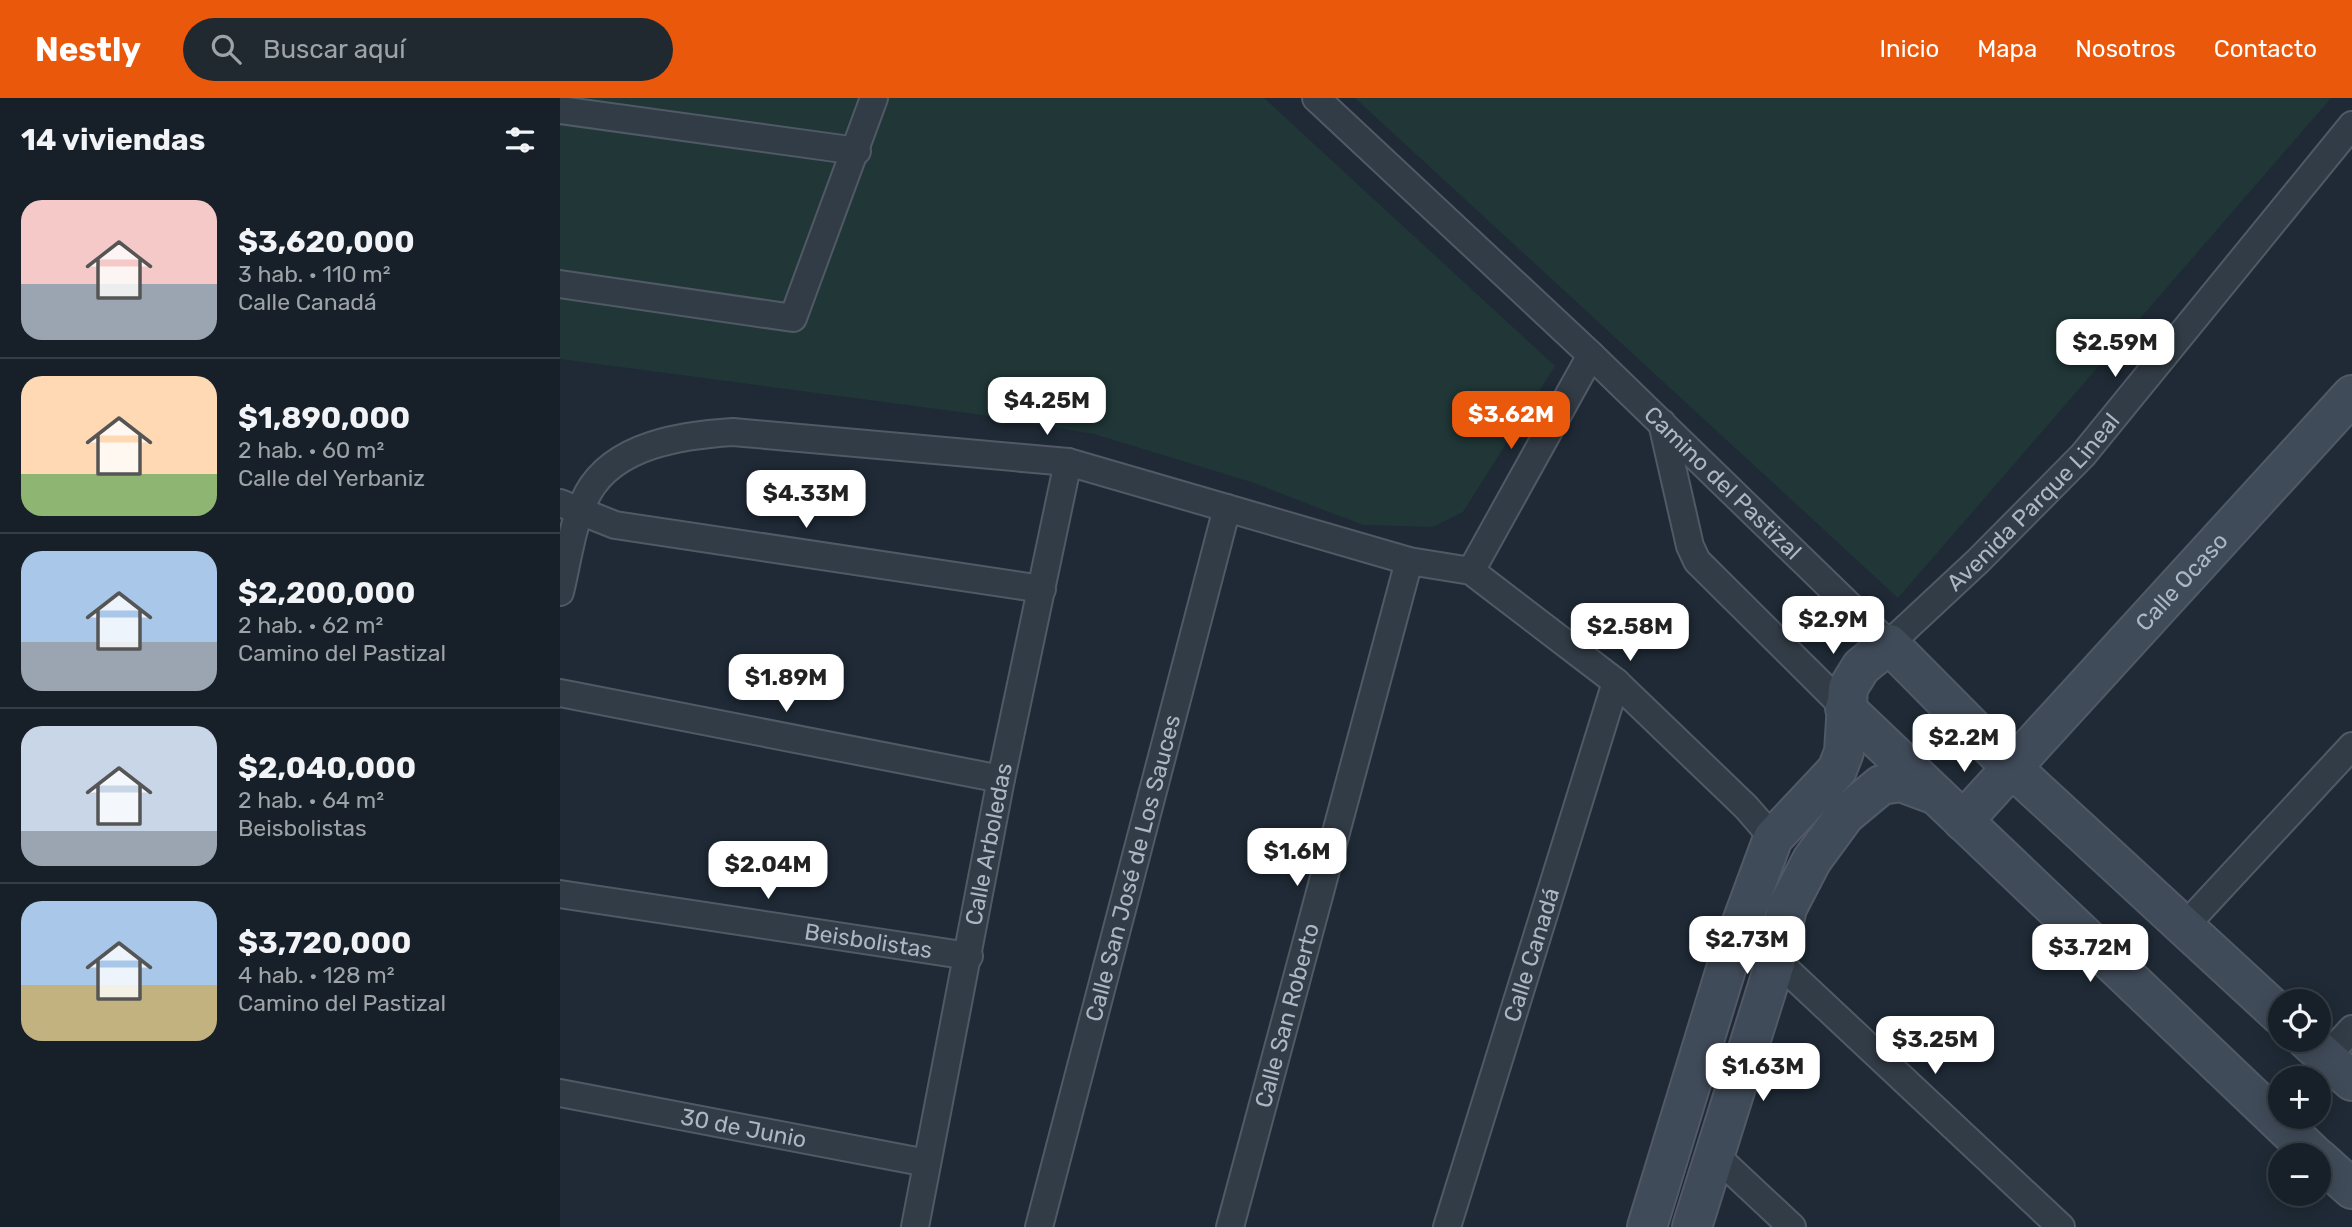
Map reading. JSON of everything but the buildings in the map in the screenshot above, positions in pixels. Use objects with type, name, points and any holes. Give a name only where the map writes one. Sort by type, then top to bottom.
[{"type":"street","points":[[560,285],[793,318],[857,151],[874,98]]},
{"type":"street","name":"Camino del Pastizal","points":[[1316,98],[1662,423],[2010,766],[2268,1004]]},
{"type":"street","points":[[560,110],[857,151]]},
{"type":"street","name":"Avenida Parque Lineal","points":[[1889,644],[1978,561],[2083,455],[2352,125]]},
{"type":"street","points":[[1471,571],[1591,355]]},
{"type":"street","name":"Calle Ocaso","points":[[1950,808],[2010,766],[2352,395]]},
{"type":"street","points":[[1662,423],[1690,546],[1697,561],[1845,708],[2301,1143]]},
{"type":"street","points":[[560,592],[570,507],[604,474],[622,461],[644,449],[689,435],[733,432],[1068,462],[1409,561],[1471,571],[1616,682],[1746,807],[1773,838]]},
{"type":"street","name":"Calle Arboledas","points":[[915,1227],[969,956],[1000,779],[1068,462]]},
{"type":"street","points":[[570,507],[615,525],[1042,589]]},
{"type":"street","name":"Calle San José de Los Sauces","points":[[1040,1227],[1227,508]]},
{"type":"street","name":"Calle San Roberto","points":[[1230,1227],[1409,561]]},
{"type":"street","points":[[1647,1227],[1733,946],[1773,838],[1837,770],[1844,752],[1848,688],[1861,667],[1889,644]]},
{"type":"street","name":"Calle Canadá","points":[[1447,1227],[1616,682]]},
{"type":"street","points":[[560,693],[1000,779]]},
{"type":"street","points":[[2184,928],[2352,746]]},
{"type":"street","points":[[1692,1227],[1776,960],[1787,908],[1812,860],[1845,815],[1881,785],[1901,782],[1950,808]]},
{"type":"street","name":"Beisbolistas","points":[[560,894],[969,956]]},
{"type":"street","points":[[1733,946],[1776,960],[2061,1227]]},
{"type":"street","points":[[2328,1059],[2352,1029]]},
{"type":"street","name":"30 de Junio","points":[[560,1093],[927,1163]]},
{"type":"street","points":[[1715,1155],[1792,1227]]},
{"type":"street","points":[[2331,1170],[2352,1189]]},
{"type":"green space","points":[[560,98],[1264,98],[1555,366],[1463,512],[1433,527],[1363,525],[1251,482],[1094,434],[982,415],[560,359]]},
{"type":"green space","points":[[1355,98],[2331,98],[1898,598]]}]
